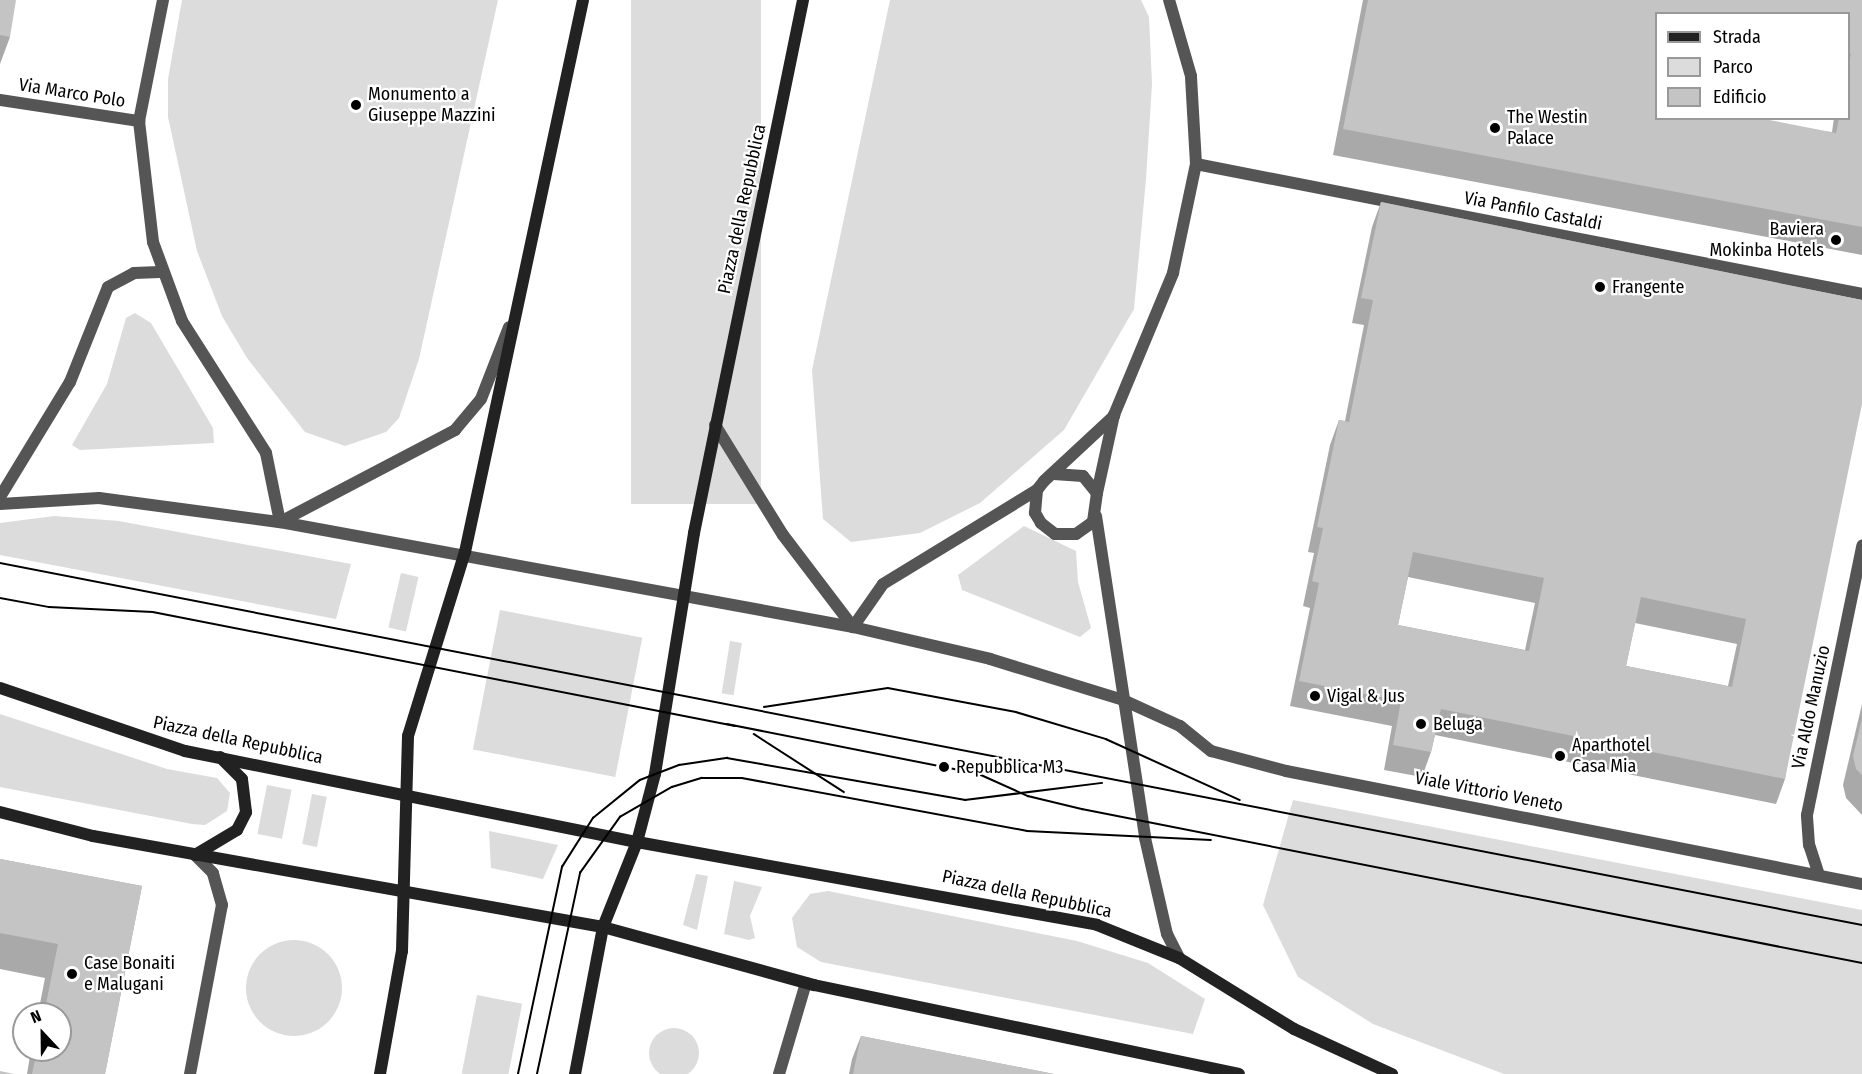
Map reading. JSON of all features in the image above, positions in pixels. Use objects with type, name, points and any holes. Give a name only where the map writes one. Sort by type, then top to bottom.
[{"type":"main road","points":[[380,1074],[399,974],[403,892],[403,793],[412,716],[465,552],[512,317],[583,0]]},
{"type":"main road","name":"Piazza della Repubblica","points":[[575,1074],[603,927],[637,842],[668,712],[684,594],[715,424],[803,0]]},
{"type":"main road","name":"Piazza della Repubblica","points":[[0,688],[149,742],[637,842],[1078,920],[1179,958],[1254,1007],[1346,1056],[1392,1074]]},
{"type":"main road","points":[[195,855],[237,830],[246,812],[242,779],[220,757]]},
{"type":"main road","points":[[0,812],[195,855],[603,927],[806,983],[1239,1074]]},
{"type":"street","points":[[163,0],[139,121],[143,188],[160,272],[192,338],[266,453],[279,522]]},
{"type":"street","points":[[1169,0],[1191,76],[1196,164],[1165,298],[1114,415],[1097,493],[1096,516],[1123,700],[1156,894],[1179,958]]},
{"type":"street","name":"Via Marco Polo","points":[[0,100],[139,121]]},
{"type":"street","name":"Via Panfilo Castaldi","points":[[1196,164],[1862,294]]},
{"type":"street","points":[[0,497],[70,382],[108,287],[134,273],[160,272]]},
{"type":"street","points":[[279,522],[455,430],[481,399],[512,317]]},
{"type":"street","points":[[852,627],[882,584],[1036,490],[1114,415]]},
{"type":"street","points":[[715,424],[783,536],[852,627]]},
{"type":"street","points":[[1054,474],[1083,476],[1097,493]]},
{"type":"street","points":[[1036,490],[1035,513],[1056,534],[1076,534],[1096,516]]},
{"type":"street","points":[[0,504],[99,498],[279,522],[465,552],[852,627],[956,650],[1123,700]]},
{"type":"street","name":"Via Aldo Manuzio","points":[[1819,875],[1807,815],[1862,546]]},
{"type":"street","name":"Viale Vittorio Veneto","points":[[1123,700],[1180,726],[1211,752],[1286,771],[1862,884]]},
{"type":"street","points":[[190,1074],[222,905],[213,873],[195,855]]},
{"type":"street","points":[[779,1074],[806,983]]},
{"type":"green space","points":[[182,0],[498,0],[419,359],[399,418],[386,432],[345,446],[305,432],[247,358],[222,316],[197,251],[168,117],[168,79]]},
{"type":"green space","points":[[631,0],[761,0],[761,504],[631,504]]},
{"type":"green space","points":[[890,0],[1141,0],[1149,17],[1152,84],[1146,179],[1134,309],[1064,430],[980,503],[920,533],[851,542],[823,519],[812,370]]},
{"type":"green space","points":[[135,313],[151,323],[213,428],[214,443],[80,450],[72,445],[107,384],[126,318]]},
{"type":"green space","points":[[54,516],[119,521],[351,564],[336,619],[0,555],[0,523]]},
{"type":"green space","points":[[1024,526],[1076,551],[1078,582],[1091,628],[1080,637],[962,590],[958,575]]},
{"type":"green space","points":[[401,573],[419,577],[406,632],[388,628]]},
{"type":"green space","points":[[500,610],[642,638],[615,777],[473,749]]},
{"type":"green space","points":[[730,641],[742,643],[734,695],[722,693]]},
{"type":"green space","points":[[0,714],[167,769],[217,778],[230,793],[227,811],[205,825],[192,824],[0,787]]},
{"type":"green space","points":[[267,785],[292,790],[282,839],[257,834]]},
{"type":"green space","points":[[312,794],[327,797],[317,847],[302,844]]},
{"type":"green space","points":[[1293,800],[1862,910],[1862,1074],[1504,1074],[1373,1024],[1298,977],[1263,905]]},
{"type":"green space","points":[[489,831],[558,845],[543,879],[491,868]]},
{"type":"green space","points":[[696,874],[708,876],[697,930],[683,925]]},
{"type":"green space","points":[[734,881],[762,887],[750,916],[755,938],[749,940],[724,934]]},
{"type":"green space","points":[[828,891],[1077,941],[1148,963],[1205,999],[1193,1034],[821,962],[797,947],[792,918],[810,894]]},
{"type":"green space","points":[[294,940],[312,944],[328,954],[338,970],[342,988],[338,1006],[328,1022],[312,1032],[294,1036],[276,1032],[260,1022],[250,1006],[246,988],[250,970],[260,954],[276,944]]},
{"type":"green space","points":[[477,995],[522,1004],[509,1074],[462,1074]]},
{"type":"green space","points":[[669,1028],[679,1028],[688,1032],[695,1039],[699,1048],[697,1063],[686,1075],[662,1075],[656,1071],[649,1058],[649,1048],[653,1039],[660,1032]]},
{"type":"building","points":[[0,0],[16,0],[10,37],[0,35]]},
{"type":"building","name":"The Westin Palace","points":[[1368,0],[1862,0],[1862,227],[1343,129]]},
{"type":"building","points":[[1381,202],[1862,300],[1862,404],[1785,779],[1441,709],[1431,752],[1393,745],[1401,701],[1299,681],[1319,583],[1312,581],[1323,528],[1317,527],[1339,420],[1349,422],[1373,300],[1361,298]],"holes":[[[1413,552],[1544,578],[1529,651],[1398,625]],[[1641,597],[1746,619],[1732,687],[1626,666]]]},
{"type":"building","points":[[1862,719],[1862,775],[1856,769],[1853,756]]},
{"type":"building","points":[[0,859],[142,886],[105,1074],[32,1074],[34,1062],[72,1062],[72,1002],[46,1002],[58,944],[0,933]]},
{"type":"building","points":[[861,1036],[1054,1074],[853,1074]]},
{"type":"tram line","points":[[0,563],[1862,925]]},
{"type":"tram line","points":[[0,598],[49,607],[153,612],[735,726]]},
{"type":"tram line","points":[[764,707],[888,688],[1016,712],[1106,739],[1240,800]]},
{"type":"tram line","points":[[727,724],[979,774],[1028,796],[1082,809],[1862,963]]},
{"type":"tram line","points":[[754,734],[844,792]]},
{"type":"tram line","points":[[518,1074],[562,867],[593,818],[640,780],[679,765],[727,758],[965,800],[1102,783]]},
{"type":"tram line","points":[[537,1074],[580,873],[620,817],[672,787],[702,778],[742,778],[1027,831],[1211,840]]},
{"type":"place","name":"Monumento a Giuseppe Mazzini","points":[[356,105]]},
{"type":"place","name":"The Westin Palace","points":[[1495,128]]},
{"type":"place","name":"Baviera Mokinba Hotels","points":[[1836,240]]},
{"type":"place","name":"Frangente","points":[[1600,287]]},
{"type":"place","name":"Vigal & Jus","points":[[1315,696]]},
{"type":"place","name":"Beluga","points":[[1421,724]]},
{"type":"place","name":"Aparthotel Casa Mia","points":[[1560,756]]},
{"type":"place","name":"Repubblica M3","points":[[944,767]]},
{"type":"place","name":"Case Bonaiti e Malugani","points":[[72,974]]}]
